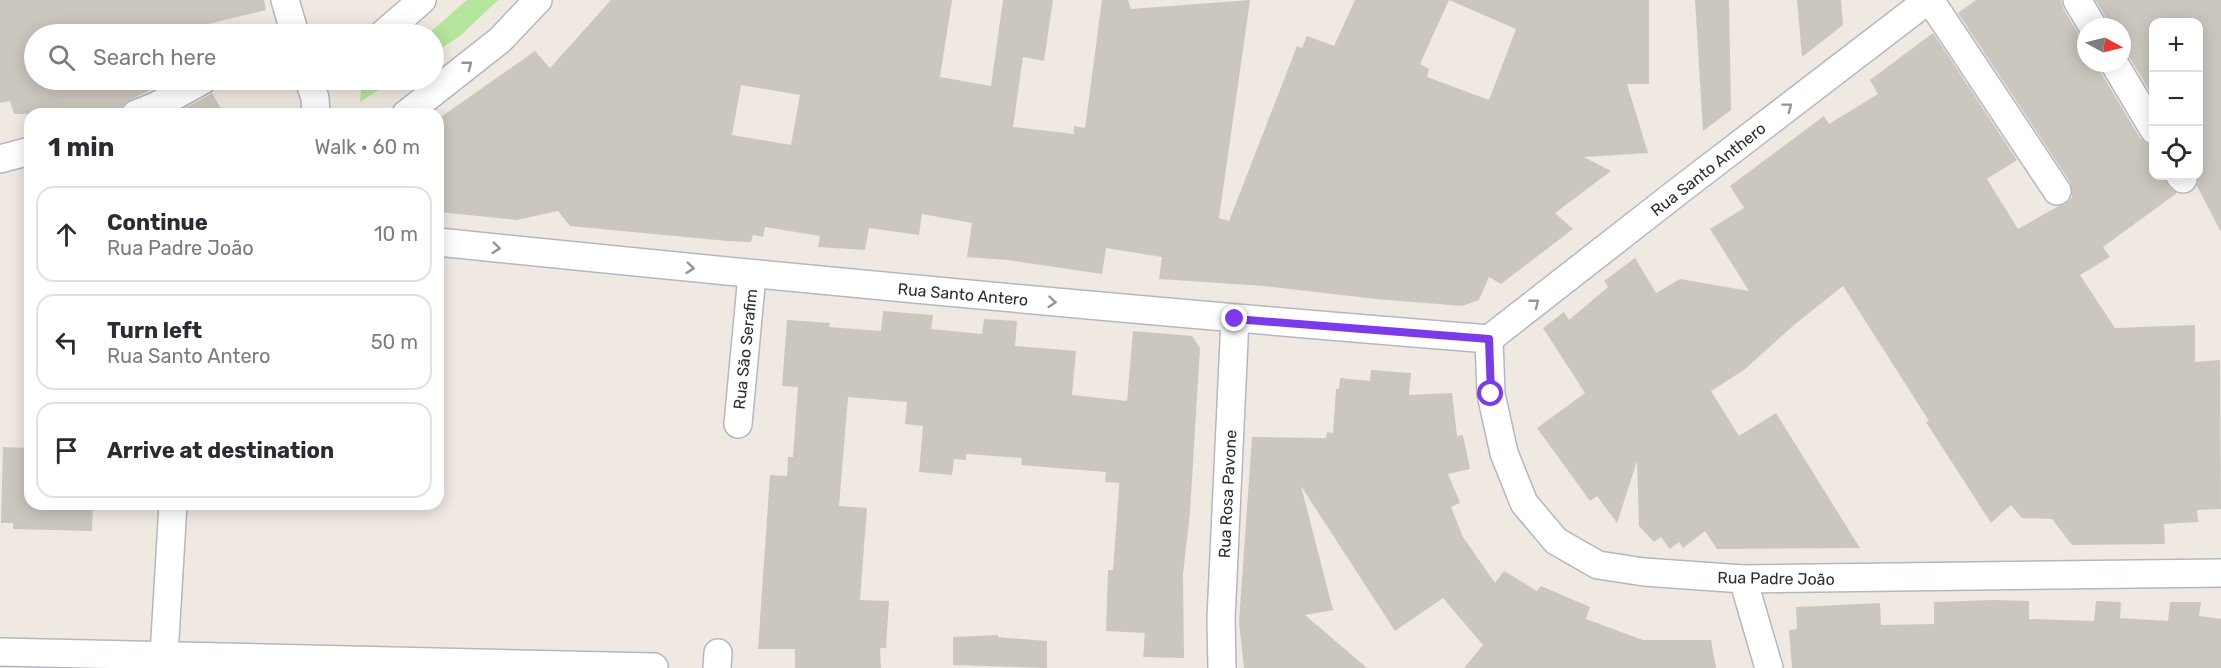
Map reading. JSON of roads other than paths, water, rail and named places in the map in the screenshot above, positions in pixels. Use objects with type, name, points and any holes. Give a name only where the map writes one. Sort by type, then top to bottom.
[{"type":"street","points":[[285,0],[289,24]]},
{"type":"street","points":[[394,24],[422,0]]},
{"type":"street","points":[[444,84],[500,40],[538,0]]},
{"type":"street","points":[[1929,0],[2057,191]]},
{"type":"street","name":"Rua Santo Anthero","points":[[1489,339],[1929,0]]},
{"type":"street","points":[[2077,0],[2088,18]]},
{"type":"street","points":[[2119,72],[2152,126]]},
{"type":"street","points":[[151,108],[185,90]]},
{"type":"street","points":[[414,108],[436,90]]},
{"type":"street","points":[[0,159],[24,153]]},
{"type":"street","name":"Rua Santo Antero","points":[[444,243],[752,275],[1235,319],[1489,339]]},
{"type":"street","name":"Rua São Serafim","points":[[738,424],[752,275]]},
{"type":"street","name":"Rua Rosa Pavone","points":[[1222,668],[1221,619],[1235,319]]},
{"type":"street","name":"Rua Padre João","points":[[1489,339],[1491,394],[1504,453],[1524,503],[1556,541],[1598,565],[1644,572],[1743,579],[2221,573]]},
{"type":"street","points":[[164,656],[173,510]]},
{"type":"street","points":[[1743,579],[1769,668]]},
{"type":"street","points":[[0,652],[654,667]]}]
